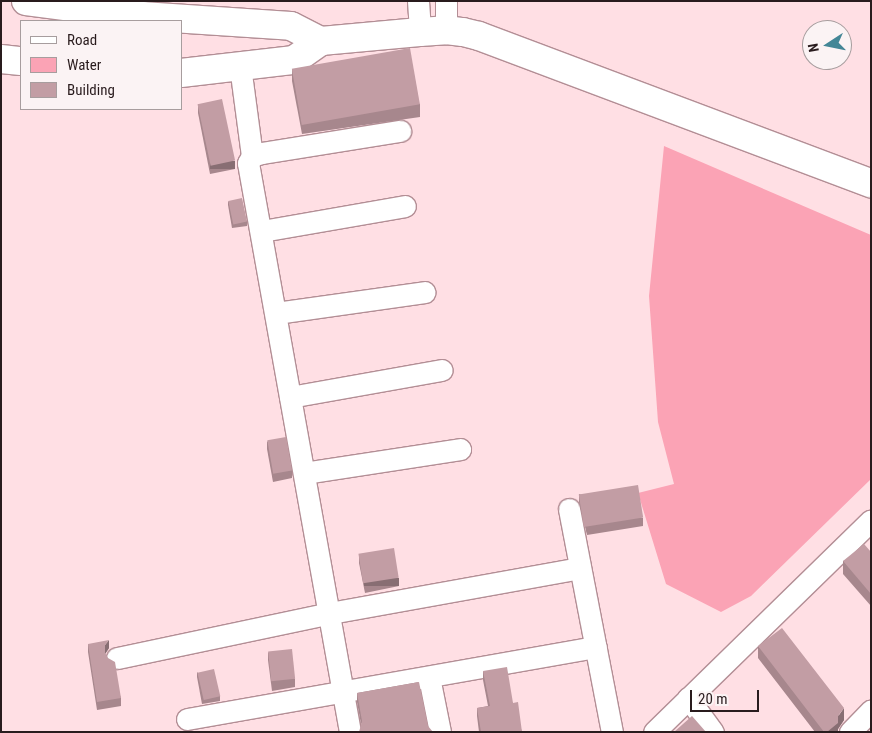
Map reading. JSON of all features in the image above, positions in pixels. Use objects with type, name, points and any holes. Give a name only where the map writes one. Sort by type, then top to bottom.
[{"type":"street","points":[[26,1],[142,16],[291,26],[321,41]]},
{"type":"street","points":[[418,1],[433,31]]},
{"type":"street","points":[[433,31],[446,1]]},
{"type":"street","points":[[182,73],[294,60],[321,41],[433,31],[479,36],[871,183]]},
{"type":"street","points":[[1,59],[20,61]]},
{"type":"street","points":[[240,66],[252,156],[248,163],[262,231],[350,732]]},
{"type":"street","points":[[252,156],[400,131]]},
{"type":"street","points":[[262,231],[405,206]]},
{"type":"street","points":[[276,313],[425,292]]},
{"type":"street","points":[[290,397],[442,370]]},
{"type":"street","points":[[304,473],[460,449]]},
{"type":"street","points":[[569,509],[612,732]]},
{"type":"street","points":[[654,732],[871,520]]},
{"type":"street","points":[[117,658],[330,613],[580,568]]},
{"type":"street","points":[[187,720],[596,647]]},
{"type":"street","points":[[429,677],[440,732]]},
{"type":"street","points":[[688,698],[713,732]]},
{"type":"street","points":[[850,732],[871,710]]},
{"type":"water","points":[[664,146],[871,235],[871,479],[751,596],[721,612],[666,584],[638,493],[674,484],[658,422],[649,296]]},
{"type":"building","points":[[410,48],[420,104],[302,125],[292,69]]},
{"type":"building","points":[[222,99],[235,161],[211,166],[198,104]]},
{"type":"building","points":[[242,198],[247,221],[233,224],[228,201]]},
{"type":"building","points":[[286,437],[292,470],[273,474],[267,440]]},
{"type":"building","points":[[638,485],[643,518],[584,527],[579,494]]},
{"type":"building","points":[[864,544],[871,552],[871,594],[843,561]]},
{"type":"building","points":[[394,548],[399,578],[363,583],[358,554]]},
{"type":"building","points":[[782,628],[844,708],[838,716],[838,723],[827,732],[824,732],[758,646]]},
{"type":"building","points":[[109,640],[105,645],[105,653],[108,658],[115,662],[121,698],[97,702],[88,644]]},
{"type":"building","points":[[292,649],[295,679],[271,681],[268,652]]},
{"type":"building","points":[[507,667],[513,703],[518,702],[522,732],[481,732],[477,708],[490,706],[483,671]]},
{"type":"building","points":[[214,669],[220,696],[204,700],[197,673]]},
{"type":"building","points":[[419,682],[428,726],[433,732],[359,732],[362,721],[357,693]]},
{"type":"building","points":[[692,716],[706,732],[674,732]]}]
